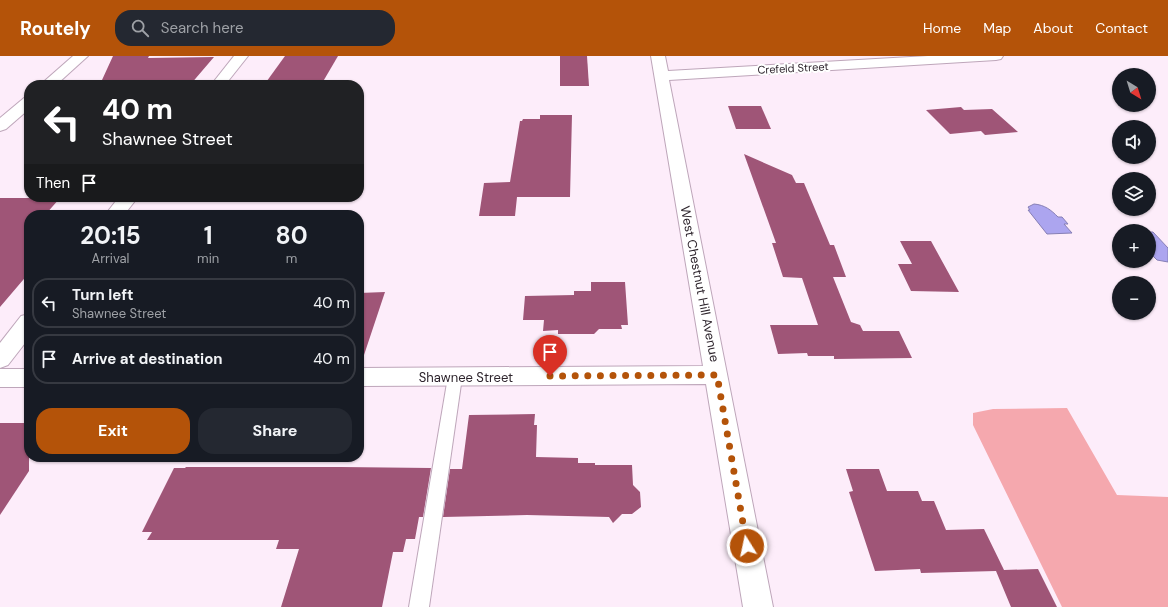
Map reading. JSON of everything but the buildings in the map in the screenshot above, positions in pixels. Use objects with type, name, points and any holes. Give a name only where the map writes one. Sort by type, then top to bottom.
[{"type":"street","points":[[53,80],[81,56]]},
{"type":"street","points":[[222,80],[241,56]]},
{"type":"street","name":"Crefeld Street","points":[[660,66],[996,56]]},
{"type":"street","name":"West Chestnut Hill Avenue","points":[[660,66],[758,607]]},
{"type":"street","points":[[0,126],[24,105]]},
{"type":"street","points":[[118,210],[125,202]]},
{"type":"street","points":[[0,359],[24,328]]},
{"type":"street","name":"Shawnee Street","points":[[364,378],[717,375]]},
{"type":"street","points":[[0,378],[24,378]]},
{"type":"lane","points":[[418,607],[455,377]]},
{"type":"shaded area","points":[[1034,204],[1045,207],[1058,217],[1062,217],[1068,224],[1064,224],[1072,233],[1047,234],[1028,210],[1030,210],[1028,207]]},
{"type":"shaded area","points":[[1156,235],[1168,248],[1168,262],[1157,260]]},
{"type":"shaded area","points":[[1067,408],[1117,495],[1168,497],[1168,607],[1062,607],[973,425],[973,413],[993,409]]},
{"type":"route","points":[[550,376],[717,375],[747,546]]}]
